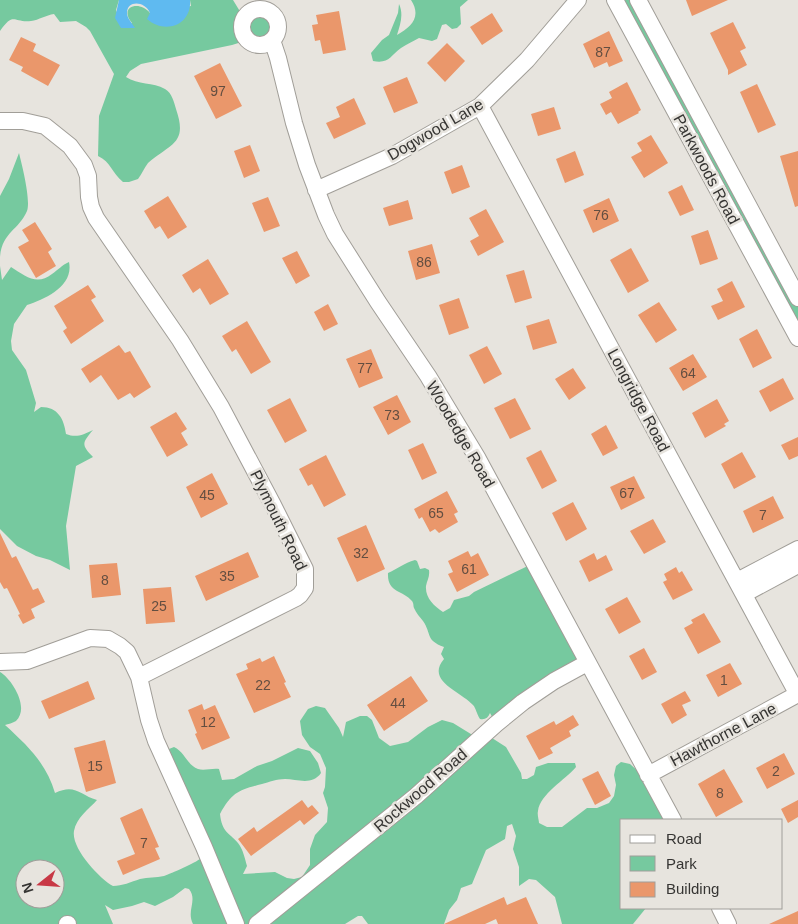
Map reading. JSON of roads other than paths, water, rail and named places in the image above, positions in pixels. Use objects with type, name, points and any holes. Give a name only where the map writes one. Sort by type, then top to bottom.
[{"type":"street","name":"Dogwood Lane","points":[[316,190],[392,156],[480,106],[532,55],[578,0]]},
{"type":"street","name":"Parkwoods Road","points":[[616,0],[798,338]]},
{"type":"street","name":"Parkwoods Road","points":[[638,0],[798,298]]},
{"type":"street","name":"Woodedge Road","points":[[272,40],[282,71],[294,123],[316,190],[335,234],[428,376],[478,459],[672,819]]},
{"type":"street","name":"Longridge Road","points":[[480,106],[798,694]]},
{"type":"street","name":"Plymouth Road","points":[[0,121],[23,121],[45,126],[70,146],[84,165],[88,176],[91,208],[96,218],[168,322],[221,407],[274,505],[306,573],[305,588],[296,598],[139,678]]},
{"type":"street","points":[[740,588],[798,549]]},
{"type":"street","points":[[740,588],[798,565]]},
{"type":"street","points":[[0,662],[27,661],[84,639],[99,637],[114,642],[127,652],[139,678],[156,741],[204,847],[236,924]]},
{"type":"street","name":"Rockwood Road","points":[[256,924],[416,796],[523,702],[554,681],[587,663]]},
{"type":"street","name":"Hawthorne Lane","points":[[648,775],[798,694]]},
{"type":"street","points":[[720,909],[728,924]]},
{"type":"water","points":[[119,0],[190,0],[187,16],[176,25],[169,27],[154,24],[147,19],[150,13],[148,9],[141,4],[133,4],[127,13],[135,28],[121,28],[115,18]]}]
